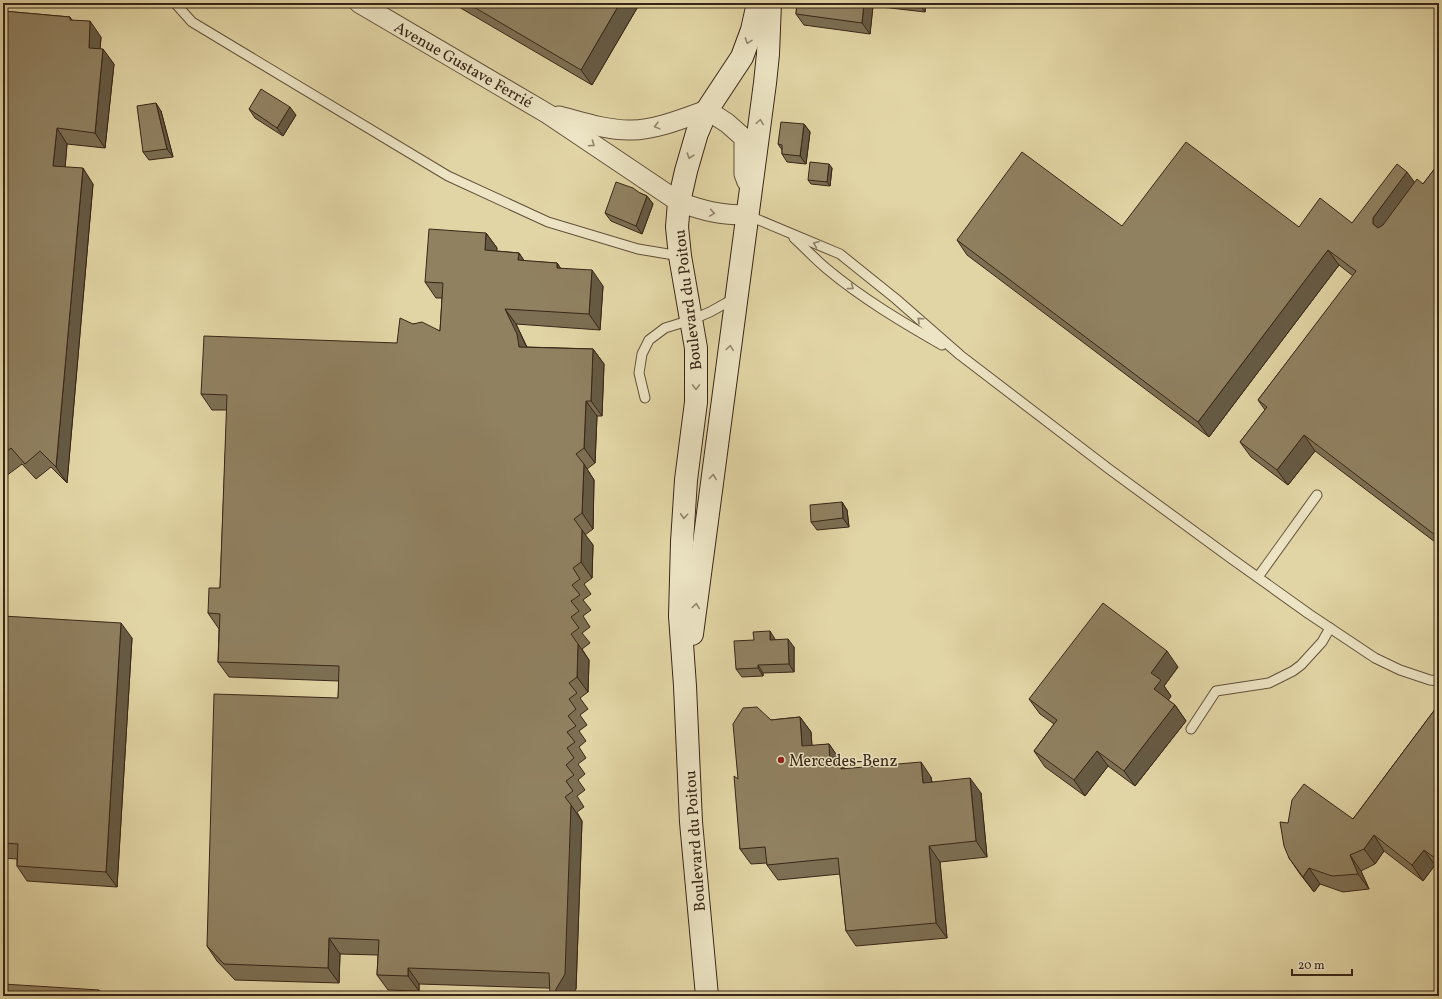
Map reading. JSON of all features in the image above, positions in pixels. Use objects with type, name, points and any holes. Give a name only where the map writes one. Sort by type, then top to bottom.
[{"type":"main road","name":"Boulevard du Poitou","points":[[707,996],[690,822],[685,686],[680,616],[686,480],[696,402],[696,348],[680,256],[678,226],[679,202],[697,134],[707,110],[742,57],[752,30],[758,3]]},
{"type":"main road","name":"Boulevard du Poitou","points":[[685,686],[768,54],[770,3]]},
{"type":"street","name":"Avenue Gustave Ferrié","points":[[359,3],[548,114],[679,202],[703,211],[729,215],[747,215]]},
{"type":"street","name":"Avenue Gustave Ferrié","points":[[548,114],[613,129],[630,130],[654,127],[707,110]]},
{"type":"street","points":[[707,110],[727,123],[744,138],[744,174],[750,194]]},
{"type":"lane","points":[[175,3],[192,22],[448,176],[548,222],[638,250],[680,256]]},
{"type":"lane","points":[[747,215],[840,254],[896,299],[960,355],[1109,469],[1258,577],[1375,658],[1400,670],[1430,680],[1439,681]]},
{"type":"lane","points":[[790,234],[827,269],[890,315],[960,355]]},
{"type":"lane","points":[[645,398],[640,373],[642,354],[649,340],[666,328],[710,312],[737,297]]},
{"type":"lane","points":[[1258,577],[1317,495]]},
{"type":"lane","points":[[1191,729],[1216,691],[1270,683],[1293,671],[1322,642],[1330,628]]},
{"type":"building","points":[[467,3],[620,3],[581,70]]},
{"type":"building","points":[[797,3],[864,3],[862,23],[796,14]]},
{"type":"building","points":[[3,11],[70,17],[70,20],[90,21],[89,48],[103,49],[95,133],[57,128],[53,166],[83,168],[56,467],[40,451],[25,464],[11,448],[3,454]]},
{"type":"building","points":[[261,89],[290,107],[277,128],[249,109]]},
{"type":"building","points":[[156,103],[167,149],[143,152],[137,106]]},
{"type":"building","points":[[781,122],[804,124],[800,156],[782,154],[782,145],[778,144]]},
{"type":"building","points":[[1186,142],[1299,227],[1320,198],[1352,223],[1397,164],[1407,172],[1373,218],[1373,224],[1378,228],[1383,225],[1417,179],[1423,184],[1439,163],[1439,538],[1304,435],[1277,470],[1240,442],[1267,407],[1258,400],[1356,271],[1328,250],[1198,422],[957,240],[1022,152],[1122,226]]},
{"type":"building","points":[[810,162],[829,164],[827,182],[808,180]]},
{"type":"building","points":[[616,182],[633,188],[647,196],[636,226],[605,213]]},
{"type":"building","points":[[429,229],[486,233],[485,250],[519,253],[518,260],[557,263],[557,268],[592,270],[589,314],[505,309],[517,334],[519,347],[593,349],[591,401],[586,401],[584,448],[576,454],[584,464],[582,513],[574,519],[582,530],[581,562],[573,568],[580,579],[572,585],[580,595],[571,601],[579,611],[571,617],[579,628],[571,634],[578,644],[577,677],[569,683],[577,693],[569,699],[576,709],[568,716],[576,726],[567,732],[575,742],[567,748],[574,758],[566,765],[574,775],[566,781],[573,791],[565,797],[571,805],[565,974],[552,996],[550,996],[549,973],[408,968],[408,976],[377,975],[379,940],[329,938],[328,968],[224,964],[207,946],[214,694],[338,698],[339,666],[218,662],[220,614],[208,613],[209,588],[220,588],[227,395],[201,394],[204,336],[397,343],[400,318],[413,324],[422,322],[440,331],[443,283],[425,282]]},
{"type":"building","points":[[842,502],[843,518],[811,522],[810,505]]},
{"type":"building","points":[[1103,603],[1167,651],[1151,673],[1161,680],[1154,689],[1175,705],[1124,771],[1097,751],[1074,780],[1034,751],[1057,720],[1029,699]]},
{"type":"building","points":[[3,616],[121,623],[106,872],[17,866],[18,844],[3,843]]},
{"type":"building","points":[[770,631],[770,640],[788,639],[789,664],[758,665],[758,668],[736,669],[734,641],[754,640],[753,632]]},
{"type":"building","points":[[1439,704],[1439,861],[1424,850],[1412,865],[1374,835],[1364,849],[1350,855],[1358,874],[1332,876],[1309,868],[1303,877],[1289,858],[1284,846],[1280,822],[1288,823],[1292,800],[1304,784],[1353,819]]},
{"type":"building","points":[[757,707],[771,720],[800,717],[802,746],[829,744],[830,763],[840,762],[841,769],[921,762],[923,783],[970,778],[976,841],[929,846],[936,923],[846,931],[838,858],[767,865],[765,847],[740,849],[734,776],[738,779],[733,724],[743,708]]},
{"type":"building","points":[[3,984],[99,990],[98,996],[3,996]]},
{"type":"place","name":"Mercedes-Benz","points":[[781,760]]}]
